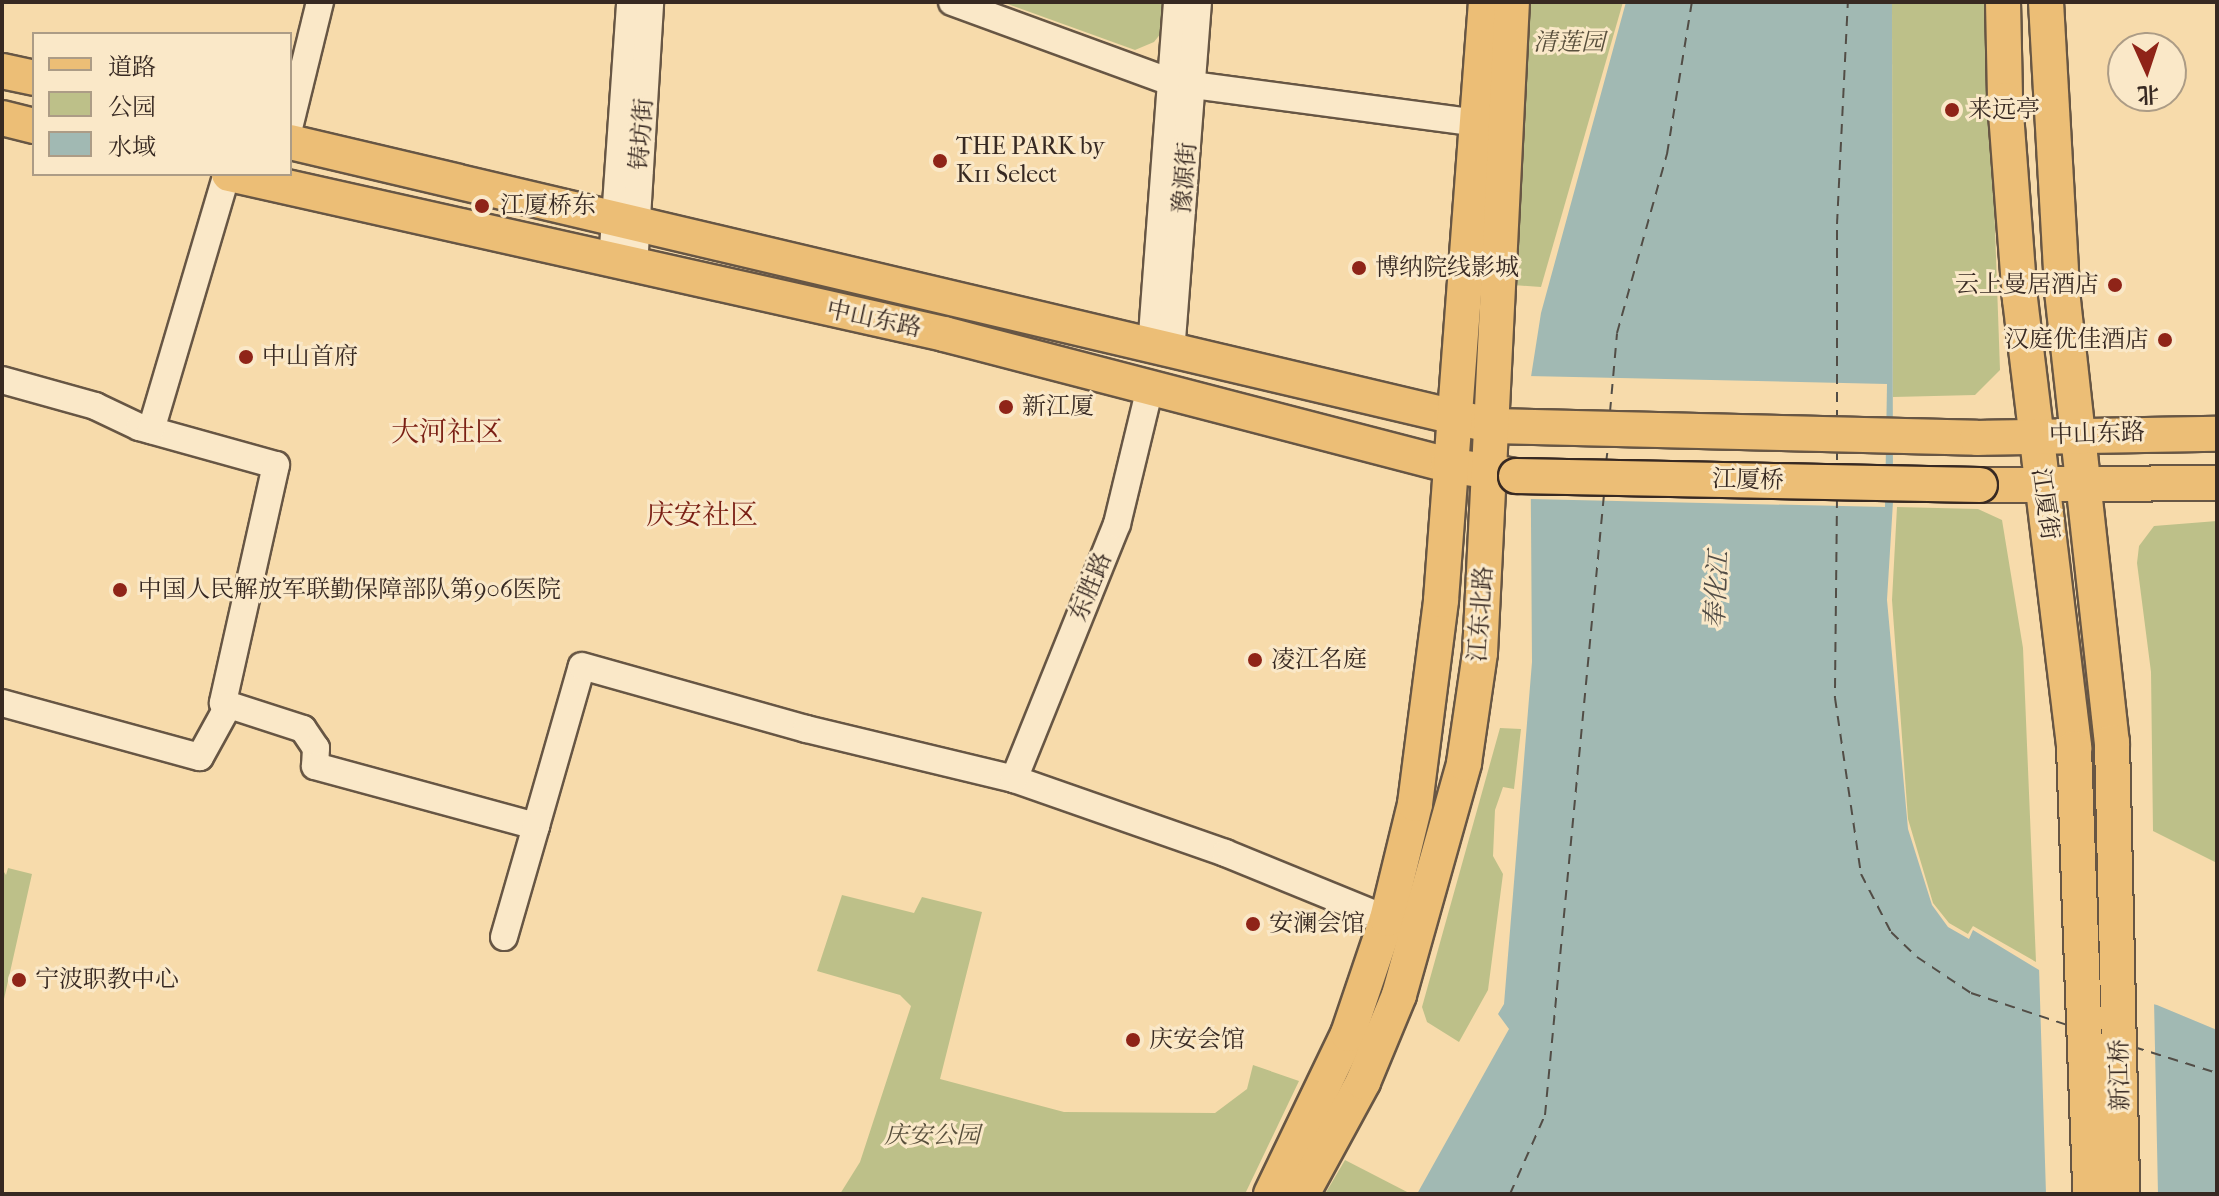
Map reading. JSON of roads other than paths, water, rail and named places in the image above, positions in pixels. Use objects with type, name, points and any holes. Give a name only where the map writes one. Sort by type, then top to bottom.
[{"type":"main road","name":"江东北路","points":[[1271,1194],[1348,1034],[1387,919],[1415,804],[1429,716],[1486,2]]},
{"type":"main road","name":"江东北路","points":[[1302,1194],[1363,1082],[1399,995],[1438,868],[1474,702],[1502,475],[1505,426],[1512,2]]},
{"type":"main road","name":"江厦街","points":[[2003,2],[2007,131],[2036,436],[2074,748],[2084,958]]},
{"type":"main road","name":"江厦街","points":[[2046,2],[2062,291],[2112,742],[2118,956]]},
{"type":"main road","points":[[2,71],[32,78]]},
{"type":"main road","points":[[2,118],[32,126]]},
{"type":"main road","name":"中山东路","points":[[292,142],[1161,351],[1452,417],[1505,426]]},
{"type":"main road","name":"中山东路","points":[[237,176],[944,334],[1448,465],[1502,475]]},
{"type":"main road","name":"江厦桥","points":[[1505,426],[1977,438]]},
{"type":"main road","name":"中山东路","points":[[1977,438],[2217,434]]},
{"type":"main road","name":"江厦桥","points":[[1502,475],[1980,485]]},
{"type":"main road","name":"中山东路","points":[[1980,485],[2217,483]]},
{"type":"main road","name":"新江桥","points":[[2118,956],[2122,1194]]},
{"type":"main road","name":"新江桥","points":[[2084,958],[2090,1194]]},
{"type":"street","points":[[292,116],[320,2]]},
{"type":"street","name":"铸坊街","points":[[626,222],[630,2]]},
{"type":"street","name":"铸坊街","points":[[623,264],[650,2]]},
{"type":"street","points":[[952,2],[1182,84],[1477,123]]},
{"type":"street","name":"豫源街","points":[[1177,2],[1182,84]]},
{"type":"street","name":"豫源街","points":[[1161,351],[1182,84],[1198,2]]},
{"type":"street","points":[[151,430],[227,176]]},
{"type":"street","points":[[2,380],[95,406],[151,430],[276,465],[278,471],[223,703],[303,729],[316,748],[315,766],[536,826]]},
{"type":"street","name":"东胜路","points":[[1014,779],[1117,524],[1150,388]]},
{"type":"street","points":[[504,937],[582,666],[1014,779],[1225,853],[1387,919]]},
{"type":"street","points":[[2,703],[200,757],[228,706]]},
{"type":"water","name":"奉化江","points":[[1626,2],[1892,2],[1893,502],[1887,600],[1908,829],[1932,905],[1948,927],[1969,939],[1973,930],[2059,982],[2157,1005],[2217,1030],[2217,1194],[1417,1194],[1509,1029],[1498,1014],[1504,1004],[1532,662],[1530,383],[1541,313]]},
{"type":"place","name":"来远亭","points":[[1952,110]]},
{"type":"place","name":"THE PARK by K11 Select","points":[[940,161]]},
{"type":"place","name":"江厦桥东","points":[[482,206]]},
{"type":"place","name":"博纳院线影城","points":[[1359,268]]},
{"type":"place","name":"云上曼居酒店","points":[[2115,285]]},
{"type":"place","name":"汉庭优佳酒店","points":[[2165,340]]},
{"type":"place","name":"中山首府","points":[[246,357]]},
{"type":"place","name":"新江厦","points":[[1006,407]]},
{"type":"place","name":"中国人民解放军联勤保障部队第906医院","points":[[120,590]]},
{"type":"place","name":"凌江名庭","points":[[1255,660]]},
{"type":"place","name":"安澜会馆","points":[[1253,924]]},
{"type":"place","name":"宁波职教中心","points":[[19,980]]},
{"type":"place","name":"庆安会馆","points":[[1133,1040]]},
{"type":"district","name":"大河社区","points":[[447,432]]},
{"type":"district","name":"庆安社区","points":[[702,515]]},
{"type":"park label","name":"清莲园","points":[[1569,43]]},
{"type":"park label","name":"庆安公园","points":[[932,1136]]}]
